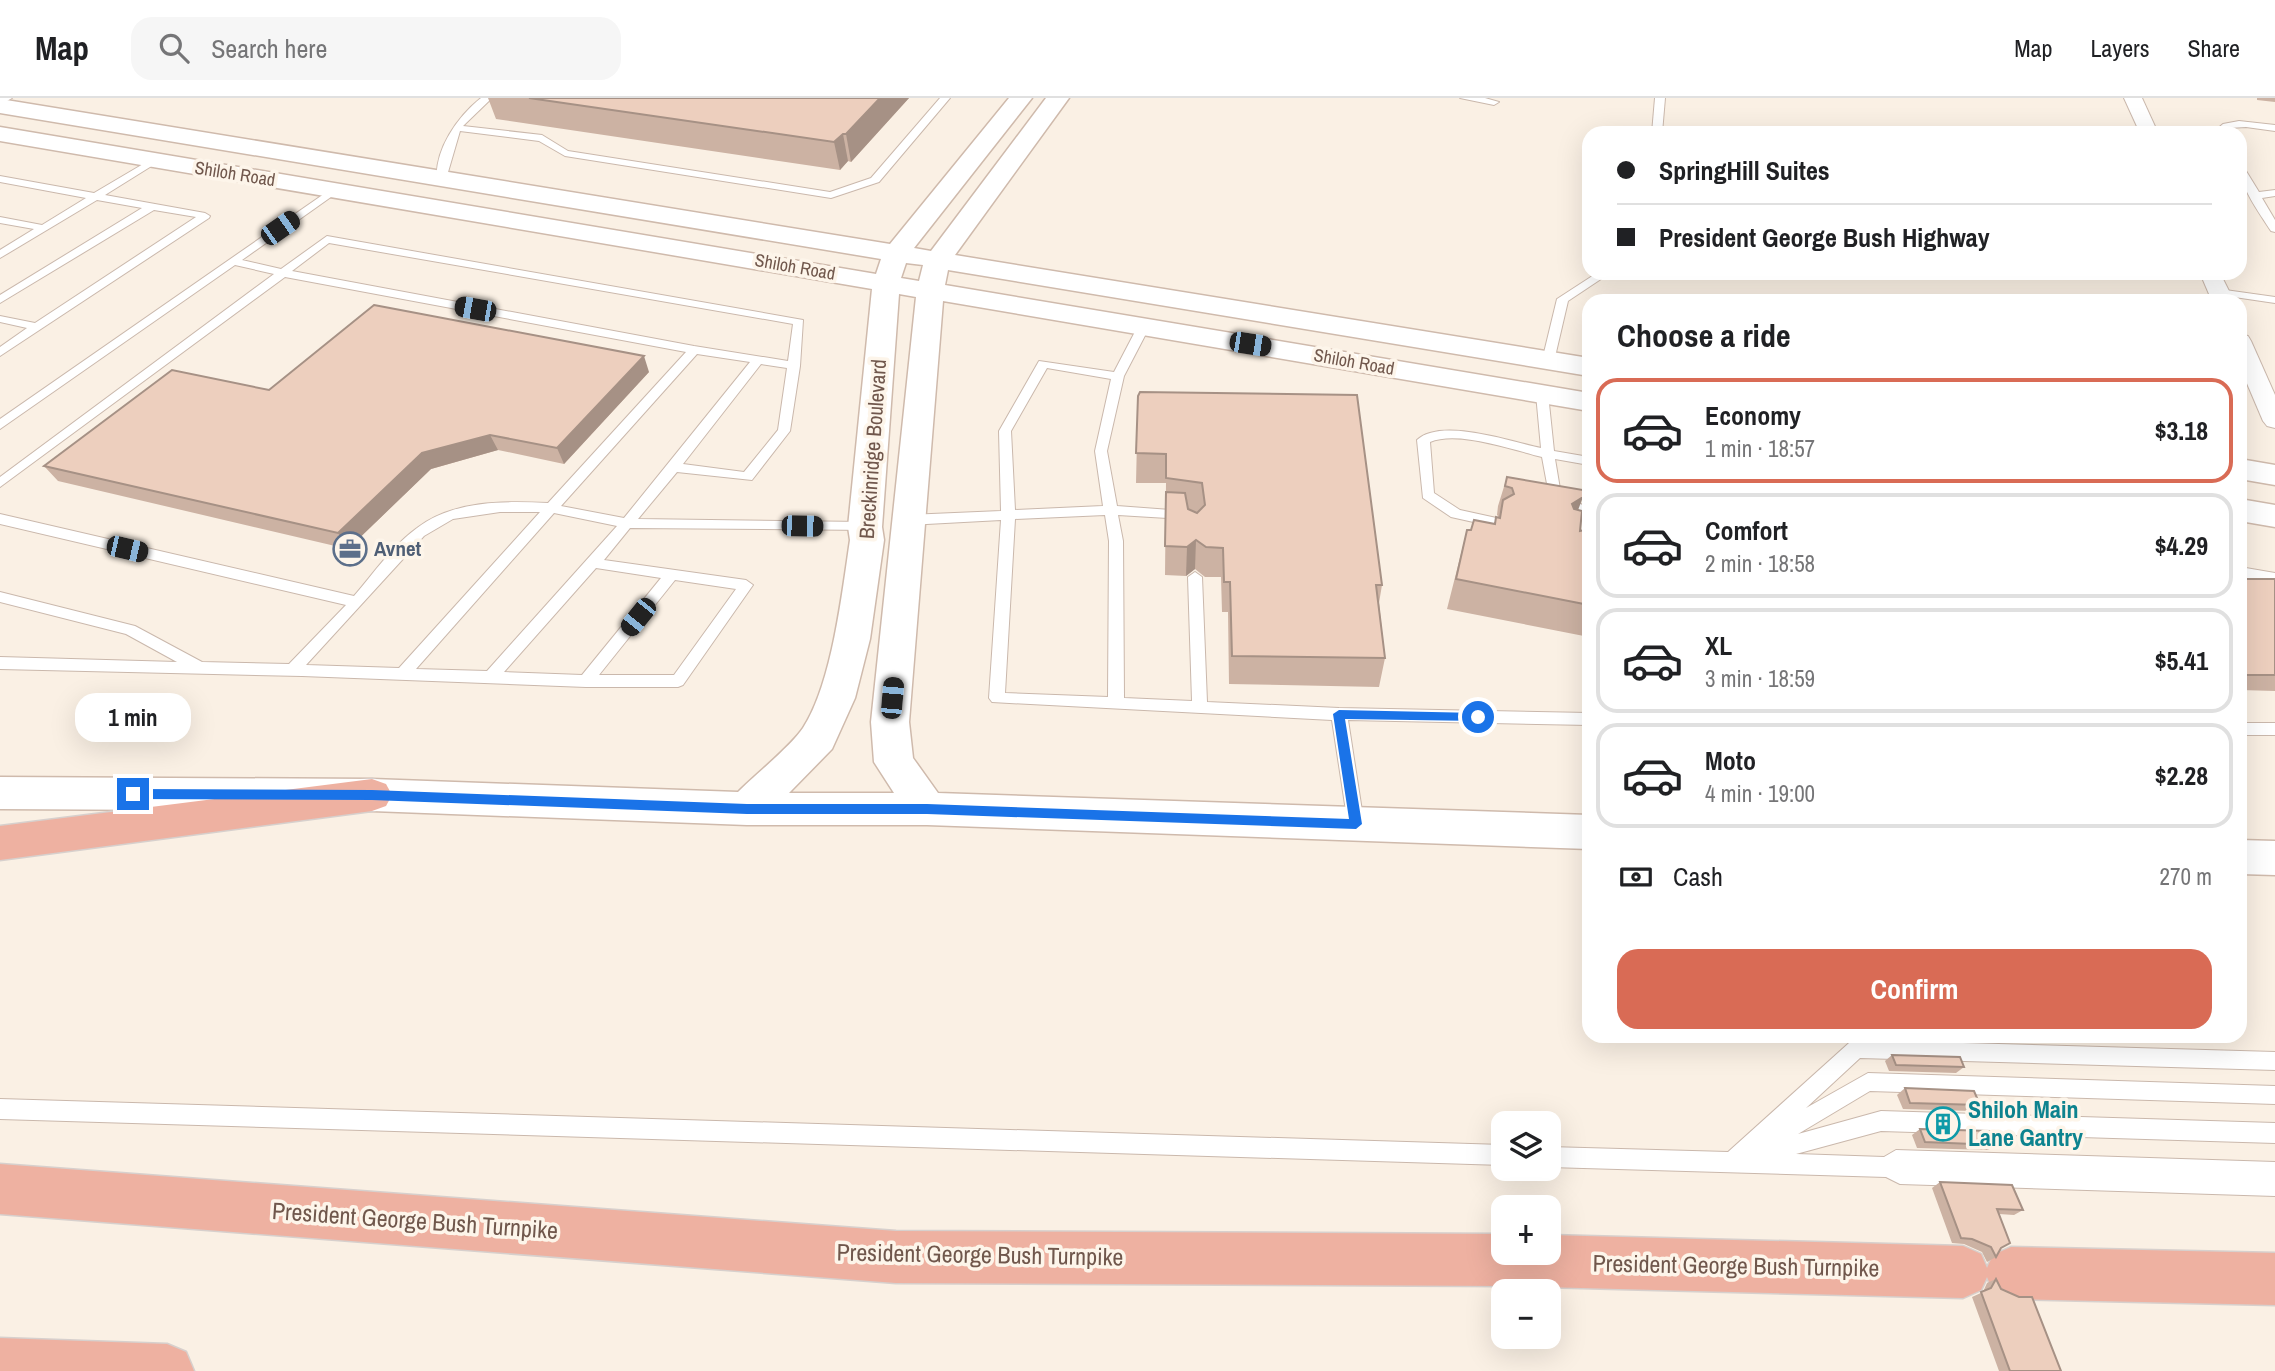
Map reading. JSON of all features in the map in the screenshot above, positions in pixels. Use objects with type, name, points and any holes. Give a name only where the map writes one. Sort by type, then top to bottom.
[{"type":"highway","points":[[0,843],[372,795]]},
{"type":"highway","name":"President George Bush Turnpike","points":[[0,1189],[895,1257],[1506,1260],[2275,1279]]},
{"type":"highway","points":[[0,1365],[167,1371]]},
{"type":"main road","points":[[891,269],[1021,98]]},
{"type":"main road","name":"Breckinridge Boulevard","points":[[927,809],[894,762],[890,722],[930,290],[937,261],[1058,98]]},
{"type":"main road","name":"Shiloh Road","points":[[0,104],[441,179],[891,269],[930,290],[1582,401]]},
{"type":"main road","name":"Shiloh Road","points":[[0,134],[334,190],[891,269],[937,261],[1582,366]]},
{"type":"main road","name":"Breckinridge Boulevard","points":[[747,809],[818,738],[836,698],[852,639],[867,540],[865,527],[891,269]]},
{"type":"main road","points":[[1542,394],[1548,361]]},
{"type":"main road","points":[[2247,471],[2275,475]]},
{"type":"main road","points":[[2247,511],[2275,516]]},
{"type":"main road","points":[[865,527],[908,520]]},
{"type":"main road","points":[[0,793],[372,795],[747,809],[927,809],[1582,832]]},
{"type":"main road","points":[[2247,857],[2275,858]]},
{"type":"street","points":[[2133,98],[2146,126]]},
{"type":"street","points":[[2247,357],[2275,421]]},
{"type":"lane","points":[[0,104],[7,98]]},
{"type":"lane","points":[[441,179],[450,139],[465,114],[486,98]]},
{"type":"lane","points":[[457,128],[542,138],[565,153],[831,195],[875,180],[946,98]]},
{"type":"lane","points":[[1465,98],[1493,102]]},
{"type":"lane","points":[[1658,126],[1660,98]]},
{"type":"lane","points":[[2224,126],[2235,124],[2275,128]]},
{"type":"lane","points":[[0,255],[155,160]]},
{"type":"lane","points":[[0,179],[205,216],[0,352]]},
{"type":"lane","points":[[2247,181],[2275,229]]},
{"type":"lane","points":[[0,425],[334,190]]},
{"type":"lane","points":[[2255,196],[2275,193]]},
{"type":"lane","points":[[0,300],[151,207]]},
{"type":"lane","points":[[0,220],[44,228]]},
{"type":"lane","points":[[0,483],[327,239],[800,321],[784,431],[747,477],[674,467]]},
{"type":"lane","points":[[232,261],[283,273],[694,350],[794,366]]},
{"type":"lane","points":[[1548,361],[1563,299],[1594,280]]},
{"type":"lane","points":[[2217,289],[2243,294]]},
{"type":"lane","points":[[2247,295],[2275,300]]},
{"type":"lane","points":[[0,319],[37,327]]},
{"type":"lane","points":[[1116,704],[1116,541],[1101,451],[1118,376],[1144,326]]},
{"type":"lane","points":[[403,674],[694,350]]},
{"type":"lane","points":[[490,678],[674,467],[758,360]]},
{"type":"lane","points":[[1118,376],[1043,363],[1005,431],[1008,515],[997,698],[1339,714],[1582,719]]},
{"type":"lane","points":[[1542,394],[1555,497],[1582,510]]},
{"type":"lane","points":[[1496,522],[1455,514],[1429,495],[1423,440],[1430,434],[1449,433],[1582,460]]},
{"type":"lane","points":[[292,670],[420,532],[436,521],[468,511],[510,506],[551,508],[625,523],[865,527]]},
{"type":"lane","points":[[908,520],[1111,510],[1193,516],[1194,525]]},
{"type":"lane","points":[[0,519],[356,602]]},
{"type":"lane","points":[[0,663],[586,681],[678,681],[746,585],[593,562]]},
{"type":"lane","points":[[2247,573],[2275,578]]},
{"type":"lane","points":[[586,681],[673,574]]},
{"type":"lane","points":[[1195,577],[1200,708]]},
{"type":"lane","points":[[0,597],[130,630],[201,668]]},
{"type":"lane","points":[[1339,714],[1356,824]]},
{"type":"lane","points":[[2247,729],[2275,729]]},
{"type":"lane","points":[[1732,1162],[1856,1049],[2275,1061]]},
{"type":"lane","points":[[1732,1162],[1868,1082],[2275,1095]]},
{"type":"lane","points":[[0,1109],[1491,1155]]},
{"type":"lane","points":[[1732,1162],[1881,1121],[2275,1133]]},
{"type":"lane","points":[[1561,1157],[1888,1167],[1900,1174],[2275,1186]]},
{"type":"lane","points":[[1888,1167],[1895,1160],[2275,1172]]},
{"type":"building","points":[[529,98],[880,98],[846,134],[834,142]]},
{"type":"building","points":[[374,305],[644,356],[557,448],[490,435],[422,453],[338,533],[44,466],[172,370],[269,390]]},
{"type":"building","points":[[1140,392],[1357,395],[1382,585],[1376,585],[1385,658],[1232,656],[1230,582],[1224,582],[1223,548],[1206,547],[1196,540],[1187,547],[1165,546],[1166,492],[1185,493],[1188,509],[1197,513],[1205,505],[1202,483],[1166,478],[1166,454],[1136,453]]},
{"type":"building","points":[[1507,477],[1582,490],[1582,498],[1572,504],[1574,509],[1582,511],[1582,604],[1456,579],[1467,530],[1471,530],[1474,520],[1495,524],[1496,517],[1500,518],[1503,500],[1514,494],[1512,488],[1505,486]]},
{"type":"building","points":[[2247,579],[2275,579],[2275,675],[2247,675]]},
{"type":"building","points":[[1892,1055],[1960,1057],[1964,1067],[1896,1065]]},
{"type":"building","points":[[1905,1088],[1974,1091],[1980,1105],[1910,1103]]},
{"type":"building","points":[[1920,1129],[1990,1131],[1996,1145],[1925,1142]]},
{"type":"building","points":[[1940,1182],[2012,1185],[2023,1210],[1997,1209],[2010,1243],[2001,1248],[1996,1257],[1991,1247],[1972,1239],[1961,1238]]},
{"type":"building","points":[[1996,1279],[2001,1289],[2019,1297],[2032,1297],[2061,1371],[2010,1371],[1981,1292],[1991,1288]]},
{"type":"place","name":"Avnet","points":[[350,549]]},
{"type":"place","name":"Shiloh Main Lane Gantry","points":[[1943,1124]]},
{"type":"route","points":[[133,794],[372,795],[747,809],[927,809],[1356,824],[1339,714],[1478,717]]}]
